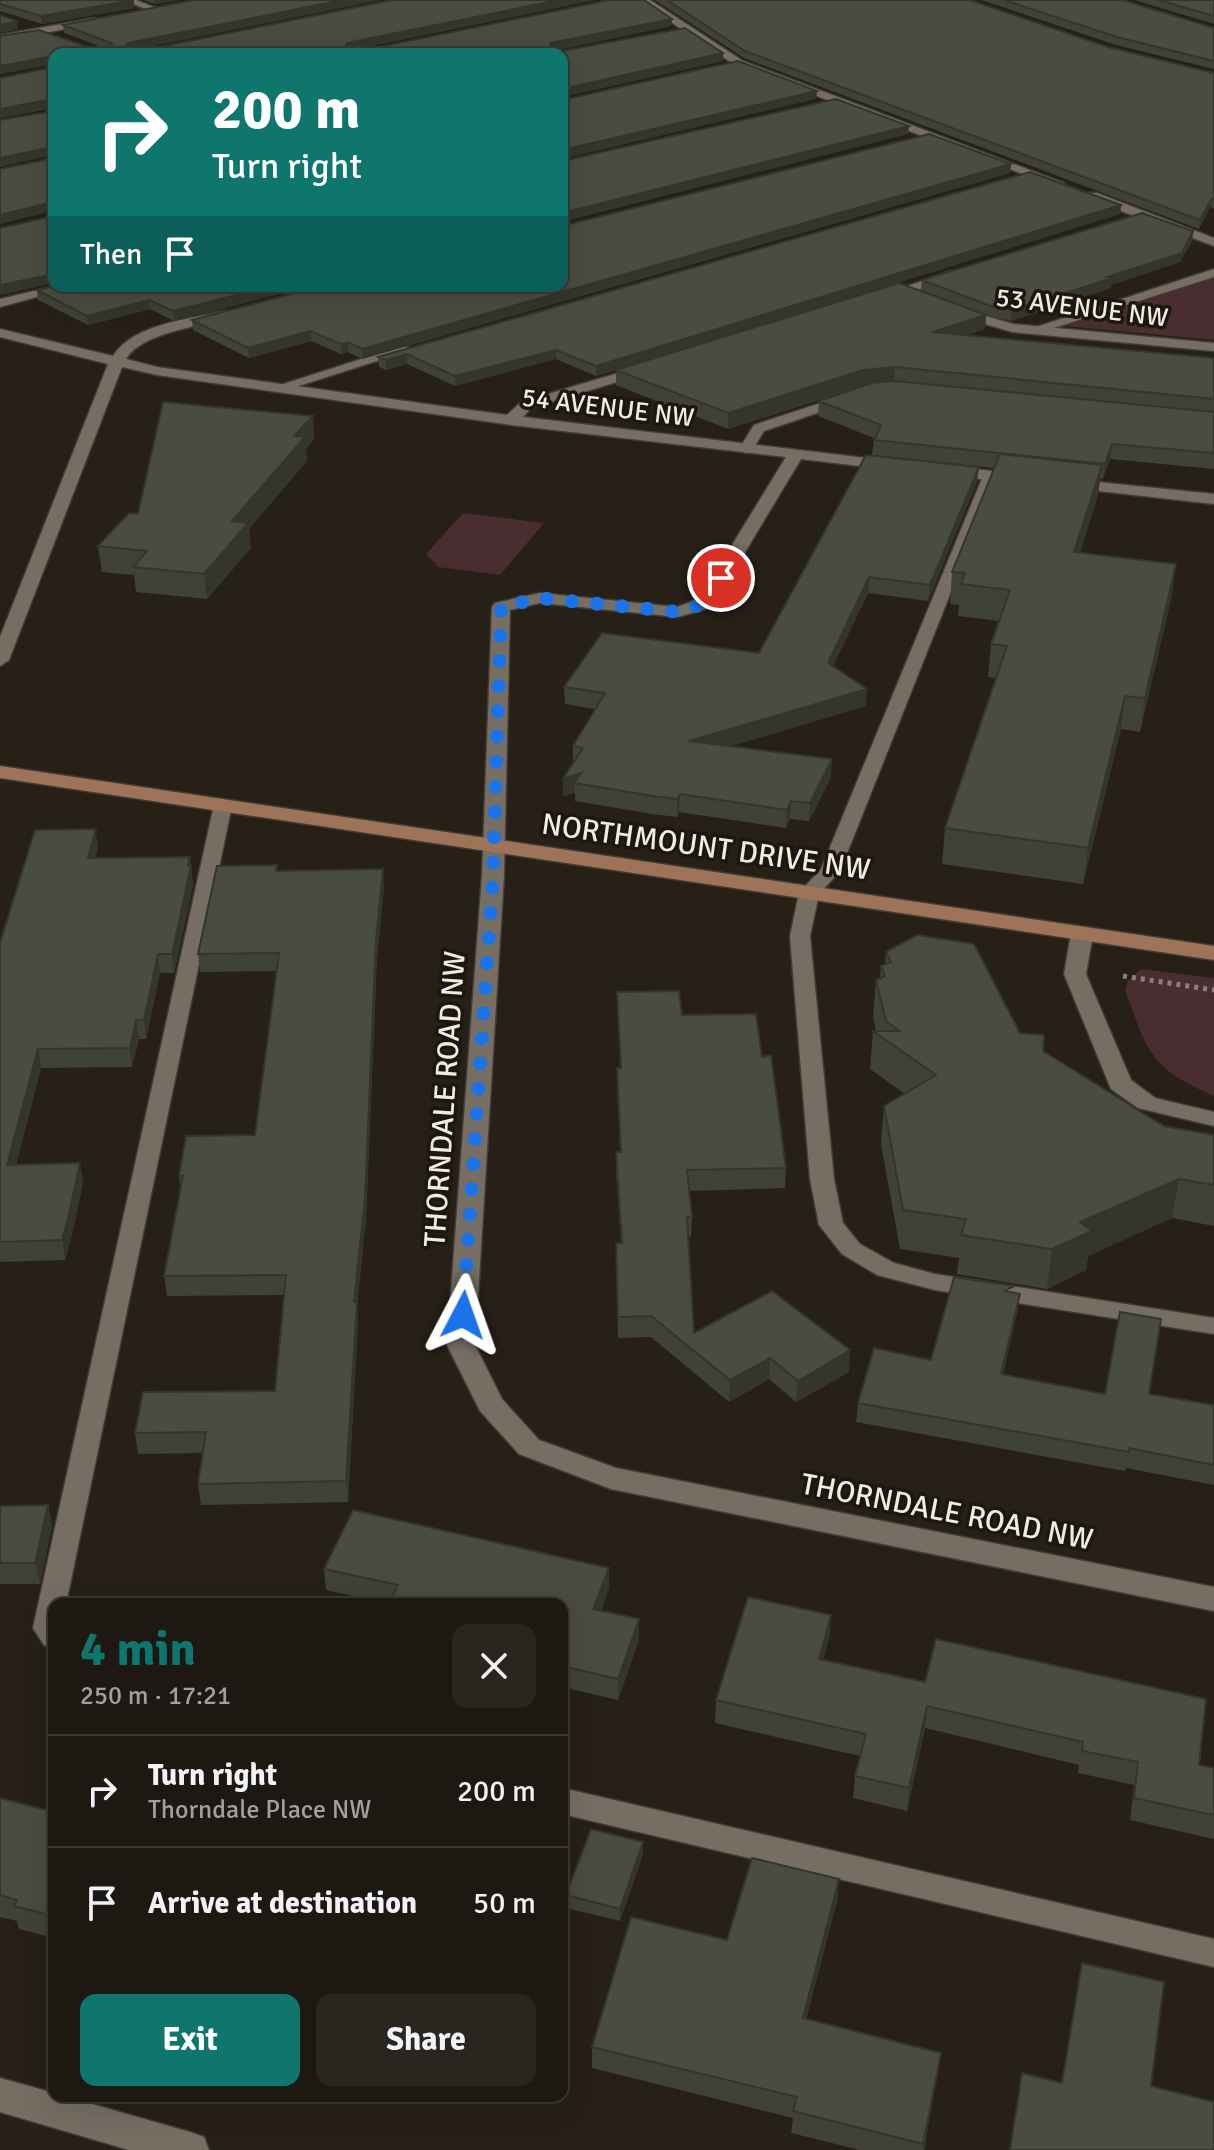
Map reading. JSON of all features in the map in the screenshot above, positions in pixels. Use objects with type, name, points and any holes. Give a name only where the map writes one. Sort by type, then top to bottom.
[{"type":"street","points":[[643,0],[680,30],[739,63],[1072,189]]},
{"type":"street","points":[[127,16],[170,8]]},
{"type":"street","points":[[0,38],[113,18]]},
{"type":"street","points":[[14,21],[67,40]]},
{"type":"street","points":[[718,67],[739,63]]},
{"type":"street","points":[[911,139],[930,135]]},
{"type":"street","points":[[1086,194],[1214,242]]},
{"type":"street","points":[[1118,222],[1140,215]]},
{"type":"street","points":[[872,300],[960,272]]},
{"type":"street","name":"53 AVENUE NW","points":[[902,291],[985,322],[1033,330],[1214,347]]},
{"type":"street","points":[[0,660],[116,363],[127,345],[159,332],[234,313]]},
{"type":"street","name":"54 AVENUE NW","points":[[0,333],[116,363],[511,420],[795,455],[1214,499]]},
{"type":"street","points":[[511,420],[526,405],[661,364]]},
{"type":"street","name":"THORNDALE ROAD NW","points":[[795,455],[706,603],[678,612],[540,598],[501,607],[493,846],[461,1345],[490,1404],[529,1447],[611,1478],[1214,1599]]},
{"type":"street","name":"NORTHMOUNT DRIVE NW","points":[[0,772],[1214,953]]},
{"type":"street","points":[[1082,934],[1075,974],[1120,1084],[1147,1103],[1214,1119]]},
{"type":"street","points":[[0,2095],[190,2150]]},
{"type":"lane","points":[[127,0],[156,10]]},
{"type":"lane","points":[[810,105],[839,100]]},
{"type":"lane","points":[[1011,179],[1031,173]]},
{"type":"lane","points":[[1033,330],[1214,273]]},
{"type":"lane","points":[[0,303],[48,292]]},
{"type":"lane","points":[[278,388],[421,345]]},
{"type":"lane","points":[[746,449],[759,428],[868,391]]},
{"type":"lane","points":[[990,476],[830,871],[809,893],[800,936],[822,1179],[831,1225],[851,1249],[886,1269],[935,1282],[1214,1326]]},
{"type":"lane","points":[[53,1598],[223,805]]},
{"type":"lane","points":[[568,1802],[1214,1953]]},
{"type":"path","points":[[1123,976],[1214,990]]},
{"type":"shaded area","points":[[1214,278],[1214,340],[1065,326]]},
{"type":"shaded area","points":[[463,513],[544,523],[500,575],[438,567],[426,554]]},
{"type":"shaded area","points":[[1141,969],[1214,978],[1214,1096],[1176,1076],[1163,1066],[1146,1044],[1125,990],[1128,981]]},
{"type":"building","points":[[0,0],[134,0],[41,16],[0,4]]},
{"type":"building","points":[[194,0],[343,0],[128,43],[125,47],[137,48],[112,48],[111,43],[63,25]]},
{"type":"building","points":[[392,0],[559,0],[347,43],[345,47],[357,48],[154,48]]},
{"type":"building","points":[[609,0],[644,0],[672,19],[551,43],[549,48],[374,48]]},
{"type":"building","points":[[667,0],[970,0],[1108,47],[1214,73],[1214,199],[1200,220],[745,51]]},
{"type":"building","points":[[1004,0],[1123,0],[1214,28],[1214,61],[1117,37]]},
{"type":"building","points":[[1159,0],[1214,0],[1214,16]]},
{"type":"building","points":[[0,15],[17,21],[0,25]]},
{"type":"building","points":[[685,28],[723,53],[568,88],[568,50]]},
{"type":"building","points":[[39,30],[91,48],[48,48],[48,57],[0,66],[0,36]]},
{"type":"building","points":[[738,61],[817,91],[568,149],[568,99]]},
{"type":"building","points":[[48,68],[48,100],[0,109],[0,78]]},
{"type":"building","points":[[836,99],[909,126],[568,211],[568,160]]},
{"type":"building","points":[[48,112],[48,148],[0,158],[0,120]]},
{"type":"building","points":[[929,134],[1011,164],[568,290],[568,224]]},
{"type":"building","points":[[48,159],[48,203],[0,215],[0,169]]},
{"type":"building","points":[[1030,172],[1121,205],[596,366],[556,350],[455,376],[407,354],[386,360],[378,357]]},
{"type":"building","points":[[1142,213],[1193,231],[1182,253],[1012,310],[991,306],[922,280]]},
{"type":"building","points":[[48,217],[48,275],[0,285],[0,228]]},
{"type":"building","points":[[899,283],[986,315],[932,332],[1214,358],[1214,399],[895,367],[863,370],[728,413],[616,370]]},
{"type":"building","points":[[48,287],[48,292],[248,292],[173,311],[149,300],[87,316],[37,290]]},
{"type":"building","points":[[298,292],[562,292],[362,349],[310,331],[248,348],[192,320]]},
{"type":"building","points":[[895,381],[1214,412],[1214,453],[1112,444],[1105,464],[874,440],[881,425],[819,401],[872,383]]},
{"type":"building","points":[[163,402],[313,416],[294,436],[305,437],[232,521],[248,523],[204,574],[133,567],[147,551],[98,546],[129,513],[138,514]]},
{"type":"building","points":[[1000,454],[1102,465],[1074,552],[1176,564],[1145,698],[1125,696],[1088,848],[945,828],[1007,646],[991,644],[1010,590],[961,584],[965,573],[952,572]]},
{"type":"building","points":[[866,455],[979,467],[930,585],[869,577],[828,663],[867,689],[689,741],[832,759],[810,803],[791,801],[787,810],[680,794],[677,799],[653,796],[574,783],[581,773],[563,779],[583,748],[573,746],[605,693],[564,687],[602,633],[759,653]]},
{"type":"building","points":[[96,829],[88,858],[190,857],[188,866],[191,866],[172,954],[158,954],[144,1020],[136,1020],[130,1048],[38,1049],[7,1165],[80,1163],[62,1240],[0,1242],[0,943],[35,830]]},
{"type":"building","points":[[277,865],[276,871],[383,869],[376,940],[365,1198],[354,1302],[357,1302],[346,1481],[198,1484],[206,1432],[135,1433],[143,1392],[275,1391],[286,1275],[164,1276],[183,1176],[179,1176],[186,1136],[255,1135],[279,953],[198,954],[217,866]]},
{"type":"building","points":[[917,935],[974,944],[1020,1033],[1044,1035],[1043,1051],[1164,1126],[1214,1135],[1214,1185],[1179,1179],[1080,1222],[1092,1231],[1052,1249],[961,1235],[966,1219],[903,1210],[884,1106],[936,1075],[873,1031],[899,1031],[886,1021],[876,980],[885,976],[881,966],[891,962],[886,952]]},
{"type":"building","points":[[679,991],[682,1015],[756,1014],[762,1057],[771,1055],[786,1168],[687,1170],[692,1217],[687,1217],[694,1333],[772,1291],[850,1350],[798,1381],[770,1358],[730,1380],[651,1316],[618,1317],[616,1243],[622,1243],[616,1152],[621,1152],[617,992]]},
{"type":"building","points":[[954,1277],[1014,1286],[1005,1291],[1020,1294],[1001,1374],[1105,1394],[1120,1312],[1161,1319],[1149,1394],[1214,1405],[1214,1465],[858,1403],[874,1348],[931,1360]]},
{"type":"building","points":[[48,1505],[35,1563],[0,1563],[0,1506]]},
{"type":"building","points":[[353,1510],[609,1568],[593,1609],[639,1619],[618,1679],[568,1667],[568,1598],[392,1598],[398,1585],[324,1569]]},
{"type":"building","points":[[748,1597],[831,1615],[819,1659],[925,1682],[936,1639],[1206,1699],[1199,1765],[1214,1768],[1214,1815],[1134,1798],[1138,1762],[1082,1751],[1083,1742],[927,1706],[909,1788],[855,1776],[866,1734],[716,1700]]},
{"type":"building","points":[[0,1798],[48,1810],[48,1914],[14,1906],[17,1900],[0,1895]]},
{"type":"building","points":[[591,1829],[643,1842],[620,1909],[568,1896]]},
{"type":"building","points":[[752,1858],[839,1879],[803,2018],[941,2053],[923,2144],[793,2111],[797,2097],[592,2047],[631,1917],[727,1940]]},
{"type":"building","points":[[1082,1963],[1164,1982],[1151,2086],[1214,2102],[1214,2150],[1010,2150],[1022,2073],[1062,2083]]},
{"type":"route","points":[[463,1315],[496,823],[501,607],[540,598],[678,612],[706,603],[721,578]]}]
